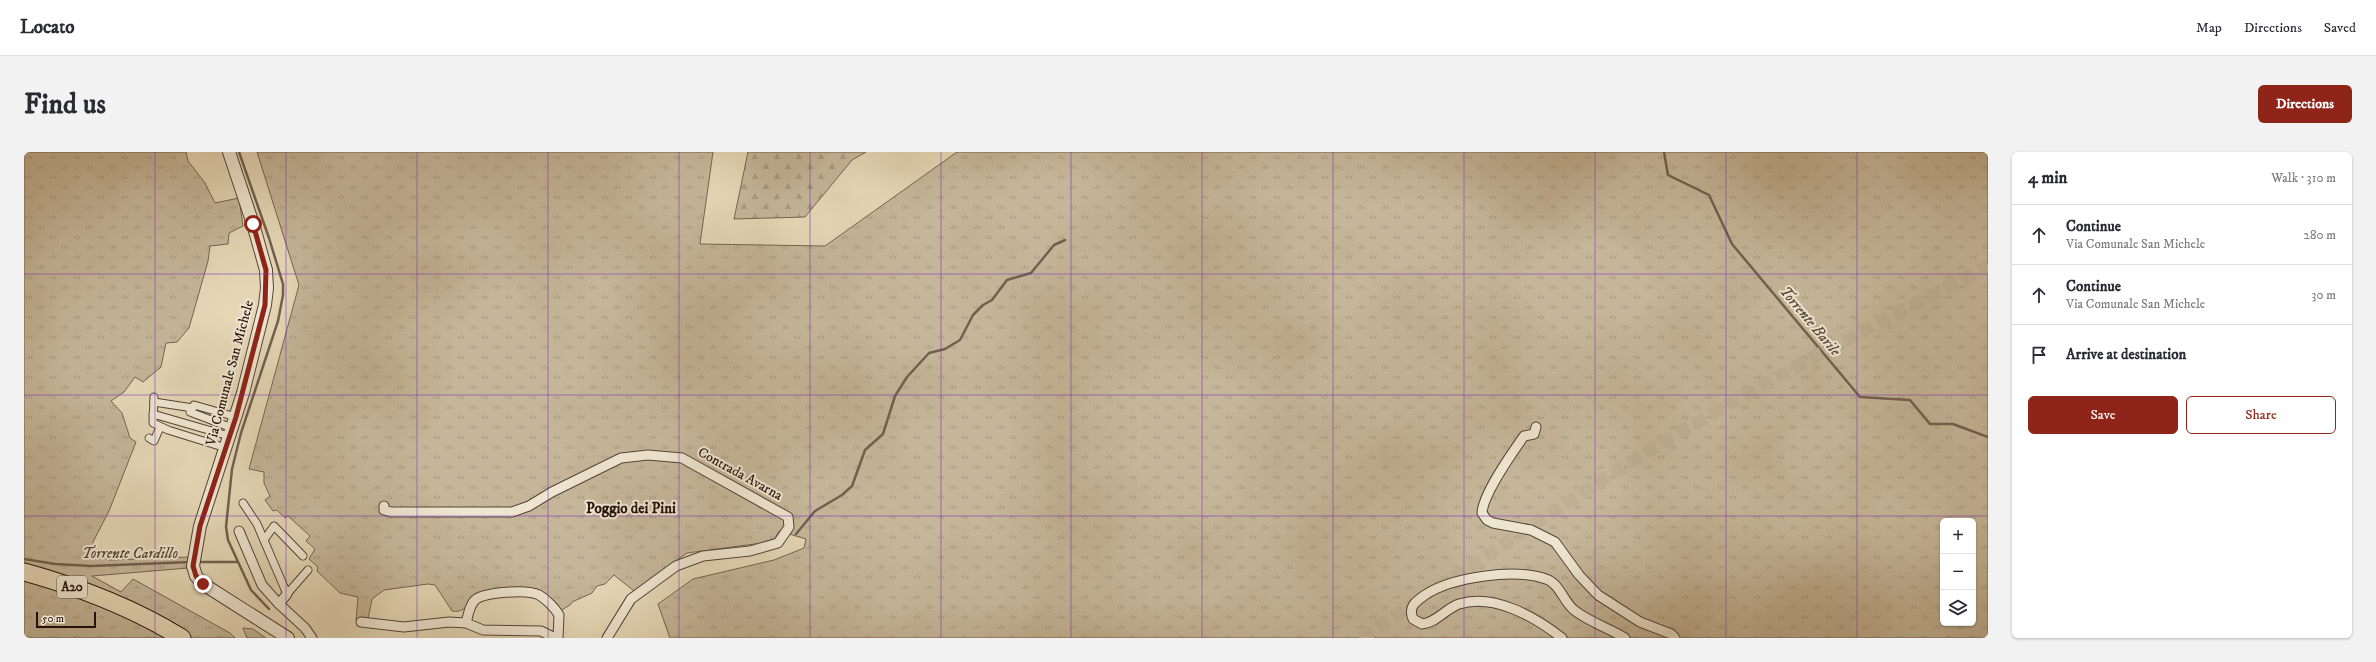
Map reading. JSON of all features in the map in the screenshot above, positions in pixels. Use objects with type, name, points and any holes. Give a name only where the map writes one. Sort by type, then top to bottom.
[{"type":"highway","name":"A20","points":[[24,572],[65,584],[118,605],[182,638]]},
{"type":"street","name":"Via Comunale San Michele","points":[[228,152],[253,224],[266,270],[267,283],[265,305],[226,448],[204,512],[194,560],[196,576],[203,584],[288,638]]},
{"type":"street","points":[[226,448],[160,427],[153,423],[154,399],[193,408],[194,405],[201,406],[232,427]]},
{"type":"street","points":[[190,412],[232,427]]},
{"type":"street","points":[[153,414],[212,430],[232,427]]},
{"type":"street","points":[[149,438],[154,440],[160,427]]},
{"type":"street","points":[[1536,427],[1534,434],[1524,436],[1517,445],[1485,500],[1482,513],[1487,520],[1493,523],[1531,530],[1555,542],[1579,575],[1598,595],[1640,622],[1671,634],[1675,638]]},
{"type":"street","name":"Contrada Avarna","points":[[384,506],[384,510],[391,512],[512,512],[529,506],[558,489],[621,458],[648,455],[682,458],[788,517],[789,527],[778,543],[750,551],[712,554],[683,562],[650,583],[631,599],[607,638]]},
{"type":"street","points":[[243,503],[257,524],[286,594]]},
{"type":"street","points":[[264,540],[274,526],[303,556]]},
{"type":"street","points":[[239,531],[262,585],[279,604],[305,628],[312,638]]},
{"type":"street","points":[[279,604],[308,570]]},
{"type":"street","points":[[1562,638],[1535,621],[1504,605],[1491,602],[1459,604],[1449,609],[1433,621],[1422,624],[1414,619],[1411,610],[1416,602],[1437,588],[1463,579],[1491,576],[1535,576],[1550,581],[1574,610],[1625,638]]},
{"type":"street","points":[[466,623],[471,605],[479,597],[498,593],[534,593],[545,600],[559,615],[558,638]]},
{"type":"street","points":[[361,622],[404,627],[438,622],[466,623],[483,630],[541,631],[555,638]]},
{"type":"green space","points":[[24,152],[186,152],[188,161],[205,183],[215,203],[239,198],[243,226],[229,233],[228,244],[210,246],[208,261],[189,328],[177,342],[166,343],[161,367],[143,382],[135,377],[124,392],[111,401],[122,413],[130,438],[136,442],[109,511],[93,542],[98,556],[110,560],[189,557],[188,568],[92,576],[121,592],[133,579],[230,633],[235,638],[24,638]]},
{"type":"green space","points":[[257,152],[713,152],[700,244],[825,246],[957,152],[1988,152],[1988,638],[670,638],[658,604],[693,579],[774,560],[804,548],[806,539],[779,531],[774,540],[762,543],[687,553],[634,591],[614,575],[605,584],[597,586],[592,593],[572,602],[560,611],[539,592],[473,598],[462,610],[452,611],[435,585],[428,584],[384,590],[372,599],[368,619],[356,620],[358,597],[340,593],[317,571],[318,567],[309,559],[315,549],[306,541],[310,536],[288,516],[285,518],[277,510],[273,511],[265,500],[270,496],[264,483],[264,472],[249,469],[299,285]]},
{"type":"green space","points":[[748,152],[866,152],[852,160],[805,217],[734,219]]},
{"type":"green space","points":[[243,628],[253,629],[266,638],[247,638]]},
{"type":"waterway","points":[[239,152],[269,238],[283,284],[283,295],[278,321],[241,433],[232,469],[226,527],[228,540],[251,590],[269,609]]},
{"type":"waterway","name":"Torrente Barile","points":[[1664,152],[1668,175],[1709,195],[1732,244],[1860,397],[1910,400],[1930,424],[1953,424],[1988,437]]},
{"type":"waterway","points":[[796,534],[815,511],[842,495],[852,486],[865,450],[883,434],[895,396],[907,377],[929,353],[945,349],[960,340],[973,315],[983,305],[992,300],[1007,280],[1031,273],[1054,245],[1065,240]]},
{"type":"waterway","name":"Torrente Cardillo","points":[[24,559],[55,564],[91,566],[191,562]]},
{"type":"waterway","name":"Torrente Cardillo","points":[[198,562],[237,562]]},
{"type":"tunnel","points":[[1438,588],[1582,493],[1719,410],[1897,313],[1988,266]]},
{"type":"tunnel","points":[[1361,638],[1421,599]]},
{"type":"district","name":"Poggio dei Pini","points":[[631,508]]},
{"type":"route","points":[[203,584],[196,576],[193,566],[200,526],[236,417],[265,305],[267,288],[266,270],[253,224]]}]
